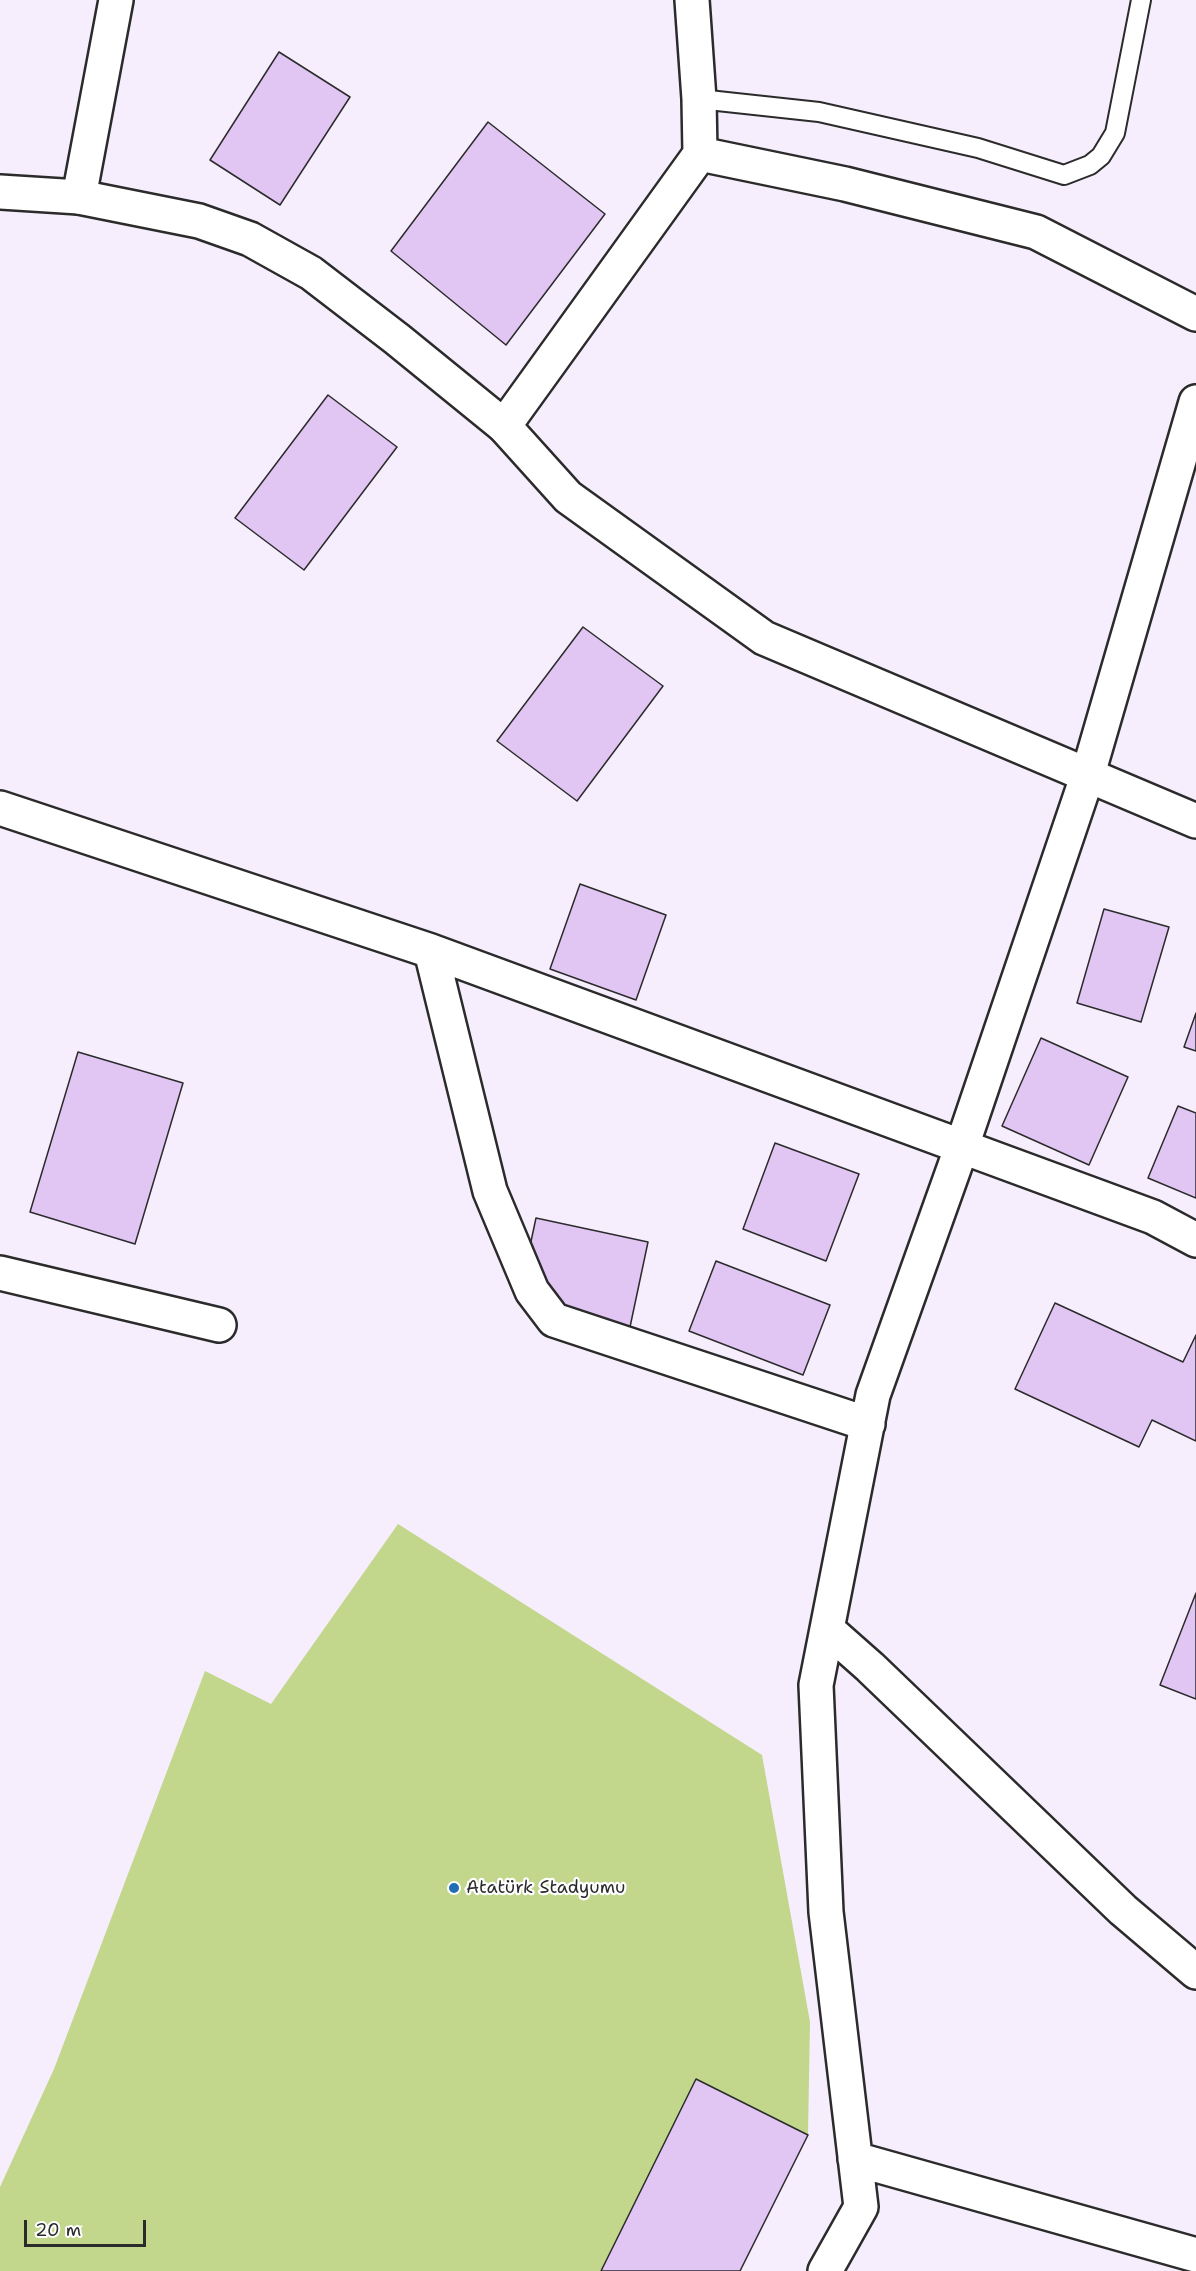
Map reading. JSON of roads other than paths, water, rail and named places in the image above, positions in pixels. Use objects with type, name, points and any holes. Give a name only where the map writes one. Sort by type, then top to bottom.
[{"type":"street","points":[[79,197],[116,0]]},
{"type":"street","points":[[504,426],[700,154],[699,99],[692,0]]},
{"type":"street","points":[[700,154],[845,184],[1036,232],[1196,314]]},
{"type":"street","points":[[0,192],[79,197],[200,221],[250,239],[311,273],[504,426],[568,497],[764,638],[1196,821]]},
{"type":"street","points":[[825,2271],[861,2207],[826,1912],[816,1685],[873,1395],[962,1146],[1088,774],[1196,402]]},
{"type":"street","points":[[0,808],[431,951],[1153,1217],[1196,1240]]},
{"type":"street","points":[[431,951],[490,1191],[532,1291],[554,1320],[868,1424]]},
{"type":"street","points":[[0,1273],[219,1325]]},
{"type":"street","points":[[828,1629],[1123,1910],[1196,1972]]},
{"type":"street","points":[[855,2159],[1196,2255]]},
{"type":"lane","points":[[699,99],[819,112],[978,148],[1064,176],[1090,165],[1101,156],[1115,133],[1142,0]]},
{"type":"place","name":"Atatürk Stadyumu","points":[[454,1888]]}]
